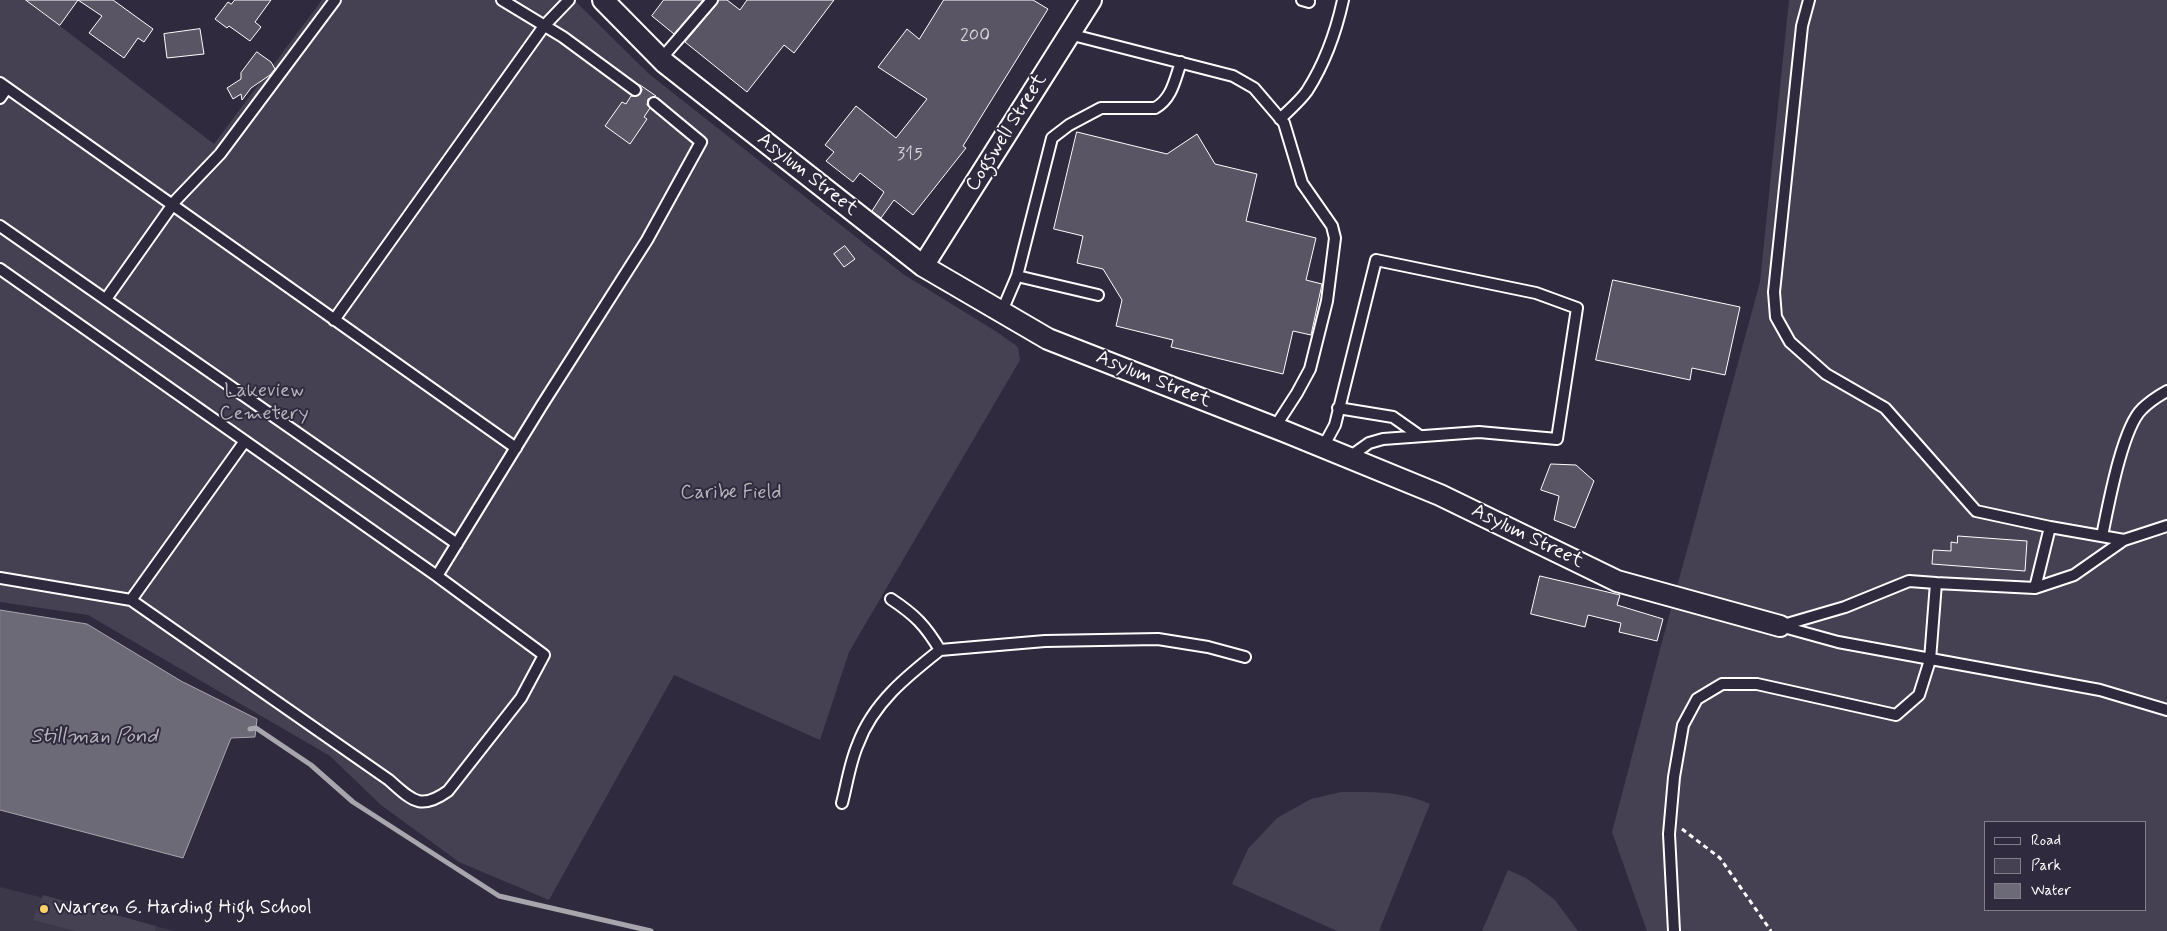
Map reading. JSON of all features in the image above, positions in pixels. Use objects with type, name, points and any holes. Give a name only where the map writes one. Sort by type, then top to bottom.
[{"type":"street","name":"Asylum Street","points":[[603,0],[661,59],[923,266],[1048,338],[1275,427],[1440,496],[1617,580],[1780,626]]},
{"type":"street","name":"Cogswell Street","points":[[923,266],[1091,0]]},
{"type":"lane","points":[[106,299],[172,206],[220,154],[335,0]]},
{"type":"lane","points":[[502,0],[563,37],[635,90]]},
{"type":"lane","points":[[334,320],[544,26],[569,0]]},
{"type":"lane","points":[[661,59],[712,0]]},
{"type":"lane","points":[[1302,0],[1309,2],[1310,0]]},
{"type":"lane","points":[[1280,119],[1306,92],[1324,59],[1337,26],[1343,0]]},
{"type":"lane","points":[[1809,0],[1802,26],[1774,282],[1776,317],[1790,342],[1826,374],[1885,408],[1976,511],[2124,540]]},
{"type":"lane","points":[[1069,34],[1233,76],[1254,88],[1284,123],[1302,183],[1332,226],[1335,238],[1327,302],[1310,369],[1275,427]]},
{"type":"lane","points":[[1002,311],[1017,276],[1052,138],[1069,125],[1101,108],[1155,108],[1163,104],[1170,94],[1181,62]]},
{"type":"lane","points":[[0,98],[4,86],[516,448]]},
{"type":"lane","points":[[438,576],[647,240],[701,142],[654,103]]},
{"type":"lane","points":[[0,226],[457,544]]},
{"type":"lane","points":[[1324,447],[1335,425],[1376,260],[1536,293],[1577,308],[1557,439],[1479,432],[1383,439],[1369,443],[1348,458]]},
{"type":"lane","points":[[0,269],[438,576],[544,655],[521,698],[448,791],[437,799],[426,803],[409,797],[389,780],[130,600],[0,578]]},
{"type":"lane","points":[[1017,276],[1098,295]]},
{"type":"lane","points":[[2102,536],[2118,466],[2130,429],[2141,410],[2167,391]]},
{"type":"lane","points":[[1338,408],[1393,417],[1420,436]]},
{"type":"lane","points":[[130,600],[245,441]]},
{"type":"lane","points":[[1780,626],[1845,607],[1909,581],[2035,588],[2074,575],[2124,540],[2167,526]]},
{"type":"lane","points":[[2035,588],[2050,527]]},
{"type":"lane","points":[[1674,931],[1668,834],[1674,777],[1683,725],[1697,699],[1722,684],[1757,684],[1896,715],[1919,695],[1930,660],[1936,583]]},
{"type":"lane","points":[[891,599],[908,610],[927,628],[940,650]]},
{"type":"lane","points":[[1780,626],[1838,642],[2100,690],[2167,710]]},
{"type":"lane","points":[[842,803],[858,744],[874,711],[905,677],[940,650],[1045,640],[1158,639],[1208,647],[1245,657]]},
{"type":"path","points":[[1670,820],[1720,858],[1771,931]]},
{"type":"shaded area","name":"Warren G. Harding High School","points":[[0,887],[175,931],[0,931]]},
{"type":"green space","name":"Lakeview Cemetery","points":[[0,0],[26,0],[214,144],[322,0],[574,0],[649,74],[903,274],[1018,347],[1020,360],[849,652],[820,740],[674,675],[549,900],[459,862],[381,805],[330,756],[88,615],[0,602]]},
{"type":"green space","points":[[1789,0],[2167,0],[2167,931],[1647,931],[1612,832],[1760,282]]},
{"type":"green space","points":[[1341,792],[1398,794],[1430,804],[1379,931],[1337,931],[1232,884],[1248,849],[1277,818],[1311,799]]},
{"type":"green space","points":[[1508,870],[1526,878],[1555,900],[1578,931],[1482,931]]},
{"type":"green space","points":[[43,895],[156,926],[155,931],[76,931],[33,920]]},
{"type":"water","name":"Stillman Pond","points":[[0,610],[87,624],[181,681],[257,719],[255,737],[231,738],[183,858],[0,810]]},
{"type":"building","points":[[26,0],[78,0],[60,25]]},
{"type":"building","points":[[78,0],[113,0],[153,29],[144,42],[138,38],[124,58],[89,33],[102,16]]},
{"type":"building","points":[[235,0],[271,0],[255,22],[261,27],[250,41],[229,26],[227,28],[215,19],[228,2],[231,4]]},
{"type":"building","points":[[664,0],[703,0],[674,34],[652,16]]},
{"type":"building","points":[[719,0],[727,0],[740,10],[747,0],[834,0],[794,53],[784,45],[747,92],[685,42]]},
{"type":"building","points":[[944,0],[1033,0],[1048,9],[963,146],[966,148],[913,215],[894,200],[881,218],[872,211],[884,192],[860,173],[853,182],[826,161],[834,152],[825,145],[856,106],[896,138],[927,99],[878,67],[907,29],[919,39]]},
{"type":"building","points":[[200,29],[204,54],[167,58],[164,34]]},
{"type":"building","points":[[257,52],[271,62],[275,69],[270,75],[251,88],[242,100],[241,94],[233,99],[227,88],[241,79],[241,73]]},
{"type":"building","points":[[640,85],[656,96],[648,99],[647,105],[650,108],[644,117],[647,119],[630,144],[605,126],[622,102],[626,104],[631,96],[640,94],[642,90]]},
{"type":"building","points":[[1077,132],[1167,154],[1197,134],[1215,164],[1257,174],[1246,221],[1316,238],[1306,280],[1322,284],[1311,335],[1293,331],[1283,374],[1171,347],[1173,340],[1116,326],[1122,300],[1103,269],[1077,263],[1083,236],[1054,229]]},
{"type":"building","points":[[845,246],[855,259],[844,267],[834,254]]},
{"type":"building","points":[[1613,280],[1740,307],[1725,375],[1692,368],[1690,380],[1596,360]]},
{"type":"building","points":[[1551,464],[1576,465],[1594,481],[1575,528],[1554,520],[1559,496],[1541,490]]},
{"type":"building","points":[[1958,536],[2027,541],[2025,571],[1932,564],[1933,550],[1951,551],[1951,542],[1957,543]]},
{"type":"building","points":[[1540,576],[1620,595],[1617,605],[1663,619],[1657,641],[1619,632],[1621,623],[1588,615],[1585,627],[1531,614]]},
{"type":"waterway","points":[[250,729],[256,728],[311,765],[353,802],[499,896],[651,931]]},
{"type":"place","name":"Warren G. Harding High School","points":[[44,909]]},
{"type":"park label","name":"Caribe Field","points":[[731,494]]}]
